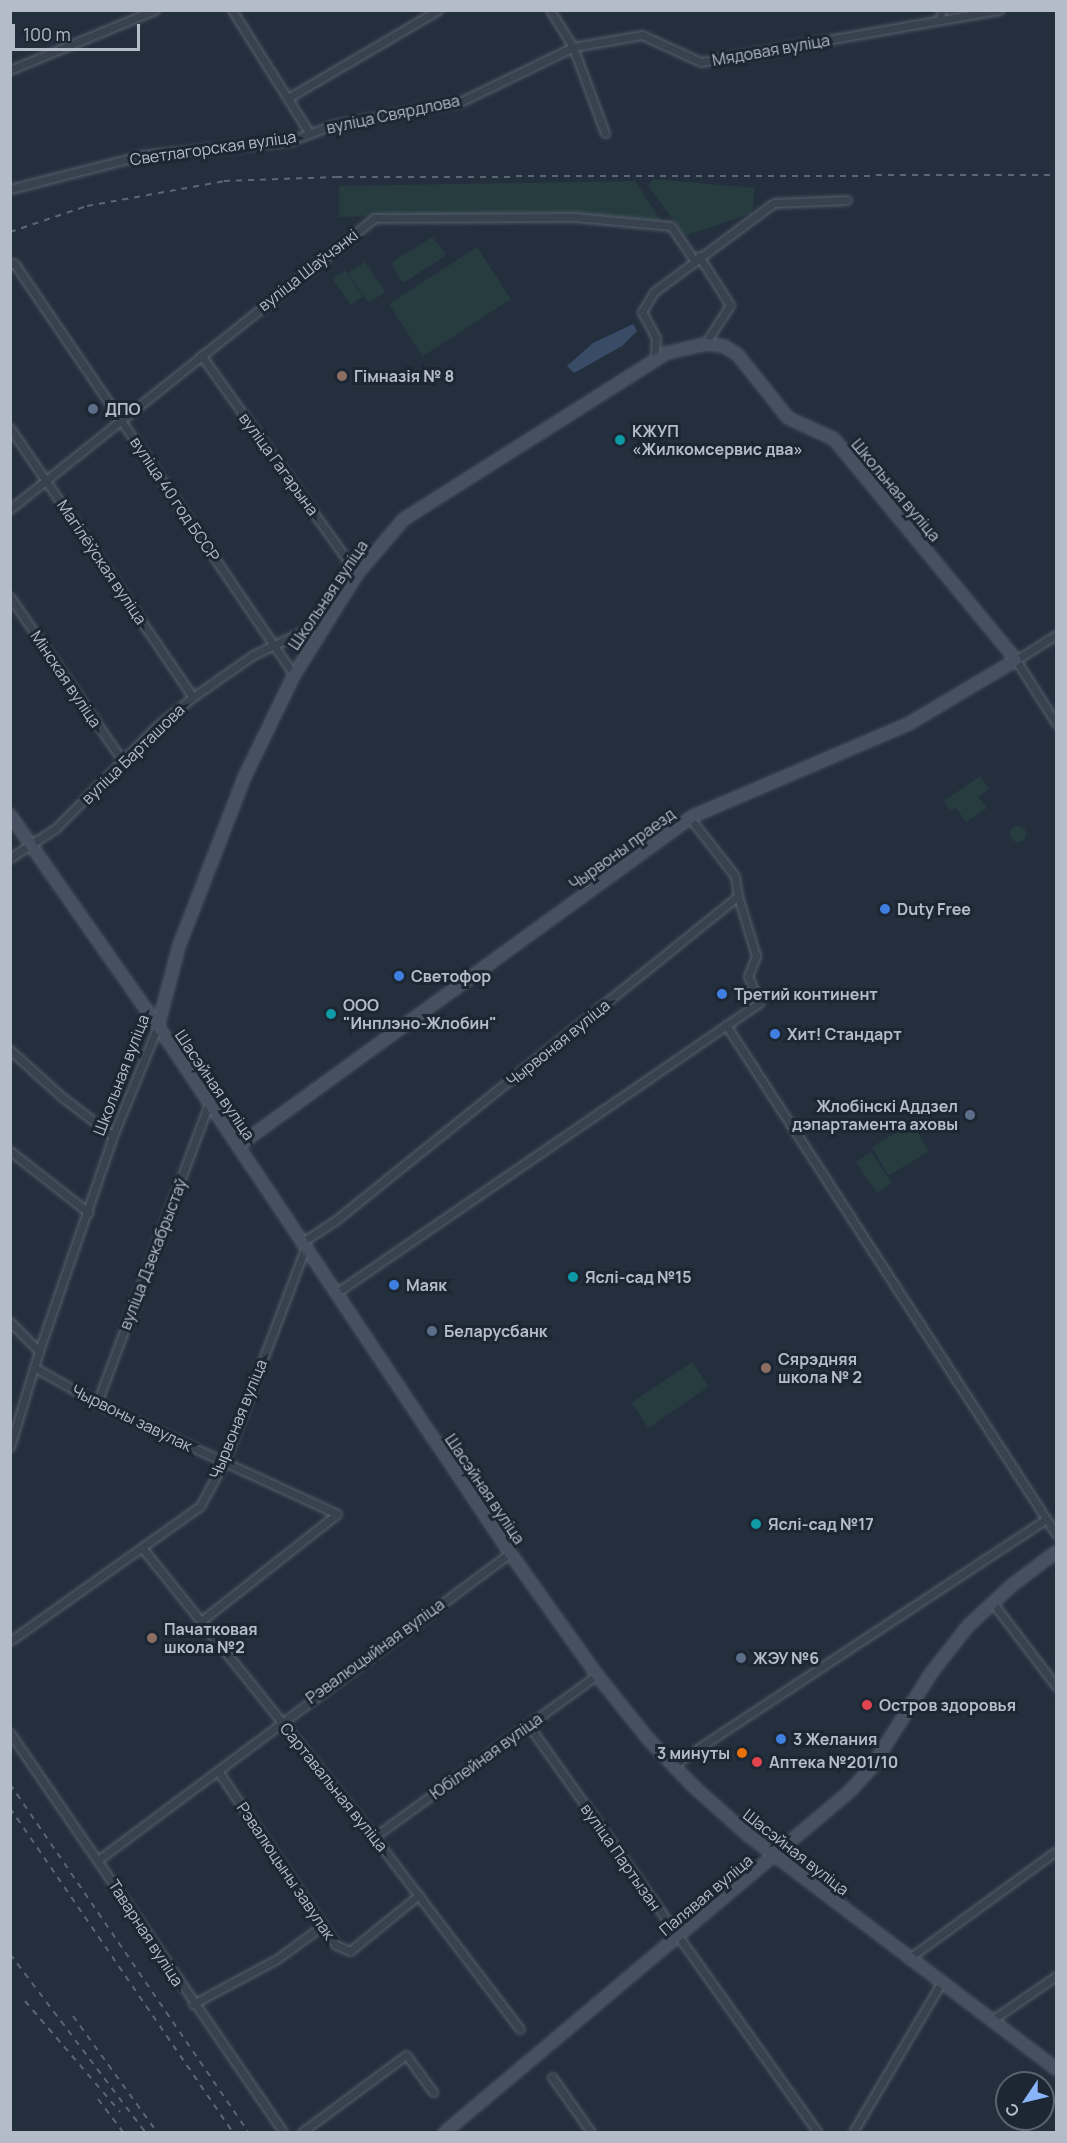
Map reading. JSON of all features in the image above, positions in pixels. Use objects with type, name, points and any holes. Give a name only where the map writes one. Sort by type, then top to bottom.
[{"type":"street","points":[[10,70],[155,10]]},
{"type":"street","points":[[232,10],[310,134]]},
{"type":"street","points":[[288,99],[438,10]]},
{"type":"street","points":[[550,10],[573,47],[605,133]]},
{"type":"street","points":[[939,20],[942,10]]},
{"type":"street","points":[[966,13],[999,10]]},
{"type":"street","name":"Мядовая вуліца","points":[[573,47],[642,34],[701,62],[939,20],[966,13]]},
{"type":"street","name":"вуліца Свярдлова","points":[[310,134],[333,125],[462,101],[573,47]]},
{"type":"street","name":"Светлагорская вуліца","points":[[10,189],[143,155],[290,141],[310,134]]},
{"type":"street","points":[[655,361],[656,338],[642,312],[654,292],[774,203],[847,200]]},
{"type":"street","name":"вуліца Шаўчэнкі","points":[[10,509],[47,481],[120,418],[374,218],[575,217],[671,226],[697,258]]},
{"type":"street","points":[[697,258],[730,305],[705,344]]},
{"type":"street","name":"вуліца 40 год БССР","points":[[12,264],[120,418],[294,675]]},
{"type":"street","name":"Школьная вуліца","points":[[10,1447],[39,1351],[89,1213],[113,1136],[158,1026],[179,946],[221,833],[294,675],[323,622],[357,574],[404,519],[655,361],[681,347],[705,344],[724,346],[738,355],[788,418],[834,439],[851,456],[1016,660]]},
{"type":"street","name":"вуліца Гагарына","points":[[201,355],[357,574]]},
{"type":"street","name":"Магілёўская вуліца","points":[[10,428],[193,697]]},
{"type":"street","name":"Мінская вуліца","points":[[10,597],[122,760]]},
{"type":"street","name":"вуліца Барташова","points":[[10,858],[56,828],[122,760],[193,697],[253,655],[323,622]]},
{"type":"street","name":"Чырвоны праезд","points":[[238,1146],[690,818],[908,724],[1056,635]]},
{"type":"street","points":[[1016,660],[1056,723]]},
{"type":"street","name":"Шасэйная вуліца","points":[[10,815],[158,1026],[510,1553],[597,1675],[673,1765],[775,1856],[908,1959],[1056,2068]]},
{"type":"street","points":[[336,1293],[759,1003],[748,976],[756,956],[738,896],[735,876],[690,818]]},
{"type":"street","name":"Чырвоная вуліца","points":[[10,1641],[143,1549],[200,1506],[224,1462],[303,1246],[738,896]]},
{"type":"street","points":[[726,1025],[1056,1534]]},
{"type":"street","points":[[10,1050],[62,1097],[113,1136]]},
{"type":"street","name":"вуліца Дзекабрыстаў","points":[[96,1403],[209,1104]]},
{"type":"street","points":[[10,1151],[89,1213]]},
{"type":"street","points":[[10,1322],[39,1351]]},
{"type":"street","name":"Чырвоны завулак","points":[[34,1367],[96,1403],[337,1514],[201,1621]]},
{"type":"street","points":[[673,1765],[1046,1519]]},
{"type":"street","name":"Сартавальная вуліца","points":[[143,1549],[374,1836],[520,2029]]},
{"type":"street","name":"Палявая вуліца","points":[[445,2133],[834,1807],[871,1768],[932,1672],[993,1602],[1056,1552]]},
{"type":"street","name":"Рэвалюцыйная вуліца","points":[[98,1860],[218,1771],[280,1720],[510,1553]]},
{"type":"street","points":[[993,1602],[1056,1686]]},
{"type":"street","name":"Юбілейная вуліца","points":[[374,1836],[597,1675]]},
{"type":"street","name":"вуліца Партызан","points":[[529,1726],[818,2133]]},
{"type":"street","name":"Таварная вуліца","points":[[10,1734],[283,2133]]},
{"type":"street","name":"Рэвалюцыны завулак","points":[[218,1771],[336,1945],[350,1951],[419,1895]]},
{"type":"street","points":[[908,1959],[1056,1851]]},
{"type":"street","points":[[193,2004],[277,1959],[322,1926]]},
{"type":"street","points":[[992,2020],[1056,1976]]},
{"type":"street","points":[[853,2133],[941,1983]]},
{"type":"street","points":[[302,2133],[406,2055],[433,2092]]},
{"type":"street","points":[[552,2077],[591,2133]]},
{"type":"green space","points":[[653,179],[755,188],[752,213],[685,236],[648,186]]},
{"type":"green space","points":[[635,181],[661,221],[574,213],[339,217],[339,186]]},
{"type":"green space","points":[[432,237],[445,253],[443,257],[405,282],[401,280],[392,265],[394,261]]},
{"type":"green space","points":[[477,247],[511,299],[423,356],[389,304]]},
{"type":"green space","points":[[365,262],[385,292],[369,303],[348,273]]},
{"type":"green space","points":[[345,270],[363,297],[350,305],[333,278]]},
{"type":"green space","points":[[980,776],[989,789],[978,797],[987,808],[966,822],[956,808],[950,810],[944,801]]},
{"type":"green space","points":[[1018,826],[1026,834],[1018,842],[1010,834]]},
{"type":"green space","points":[[912,1123],[929,1151],[889,1175],[872,1147]]},
{"type":"green space","points":[[871,1152],[892,1183],[877,1193],[856,1162]]},
{"type":"green space","points":[[692,1362],[709,1387],[648,1428],[631,1403]]},
{"type":"water","points":[[633,324],[637,331],[622,346],[574,373],[567,366],[593,343]]},
{"type":"railway","points":[[10,232],[87,206],[224,181],[336,177],[1056,175]]},
{"type":"railway","points":[[10,1784],[248,2132]]},
{"type":"railway","points":[[10,1808],[233,2132]]},
{"type":"railway","points":[[10,1954],[145,2132]]},
{"type":"railway","points":[[25,2001],[120,2112]]},
{"type":"railway","points":[[73,2016],[157,2132]]},
{"type":"railway","points":[[98,2099],[123,2132]]},
{"type":"place","name":"Гімназія № 8","points":[[342,376]]},
{"type":"place","name":"ДПО","points":[[93,409]]},
{"type":"place","name":"КЖУП «Жилкомсервис два»","points":[[620,440]]},
{"type":"place","name":"Duty Free","points":[[885,909]]},
{"type":"place","name":"Светофор","points":[[399,976]]},
{"type":"place","name":"Третий континент","points":[[722,994]]},
{"type":"place","name":"ООО \"Инплэно-Жлобин\"","points":[[331,1014]]},
{"type":"place","name":"Хит! Стандарт","points":[[775,1034]]},
{"type":"place","name":"Жлобінскі Аддзел дэпартамента аховы","points":[[970,1115]]},
{"type":"place","name":"Яслі-сад №15","points":[[573,1277]]},
{"type":"place","name":"Маяк","points":[[394,1285]]},
{"type":"place","name":"Беларусбанк","points":[[432,1331]]},
{"type":"place","name":"Сярэдняя школа № 2","points":[[766,1368]]},
{"type":"place","name":"Яслі-сад №17","points":[[756,1524]]},
{"type":"place","name":"Пачатковая школа №2","points":[[152,1638]]},
{"type":"place","name":"ЖЭУ №6","points":[[741,1658]]},
{"type":"place","name":"Остров здоровья","points":[[867,1705]]},
{"type":"place","name":"3 Желания","points":[[781,1739]]},
{"type":"place","name":"3 минуты","points":[[742,1753]]},
{"type":"place","name":"Аптека №201/10","points":[[757,1762]]}]
